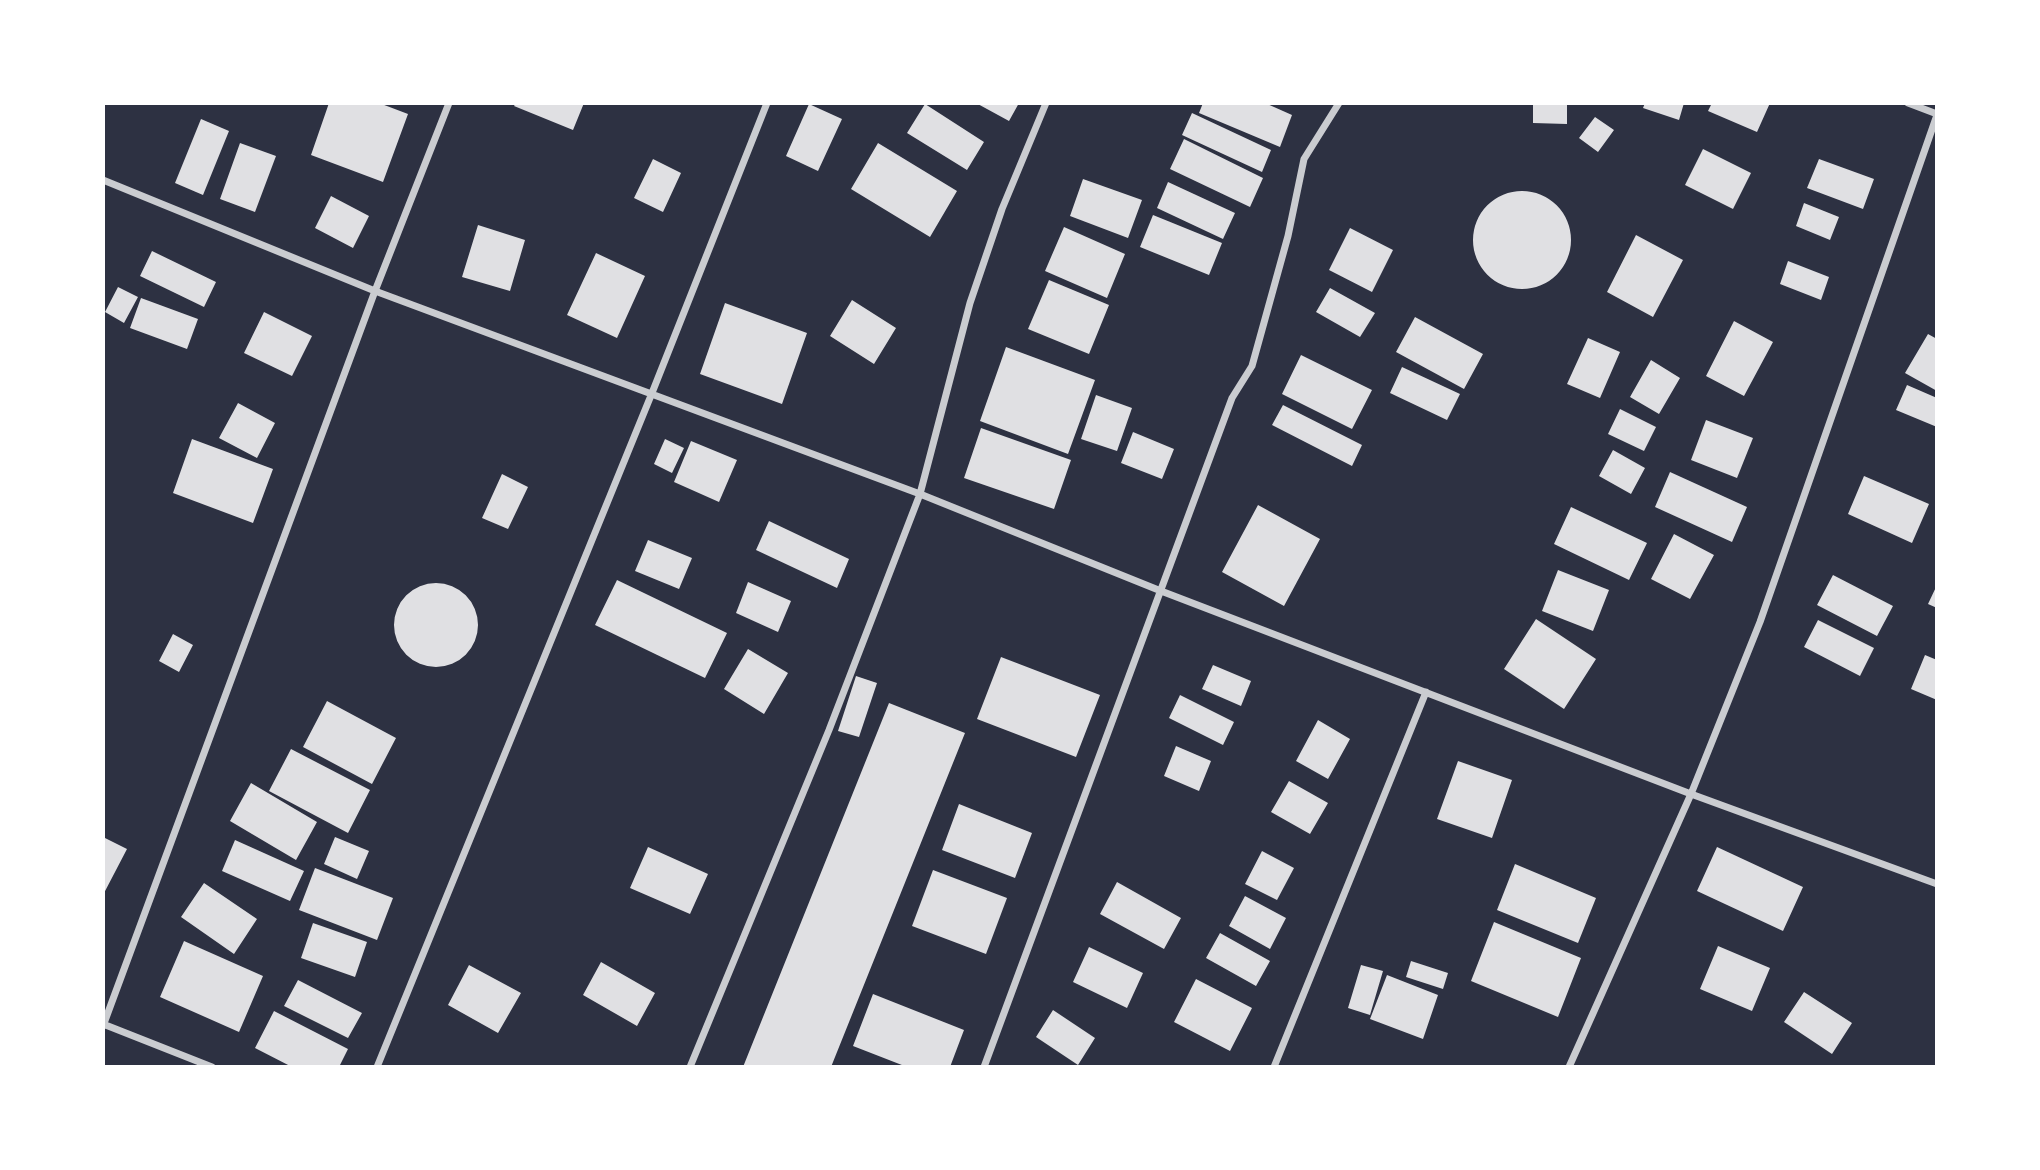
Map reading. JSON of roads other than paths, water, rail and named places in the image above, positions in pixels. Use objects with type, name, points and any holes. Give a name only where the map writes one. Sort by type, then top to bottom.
[{"type":"street","points":[[212,1067],[104,1025],[374,291],[449,103]]},
{"type":"street","points":[[377,1067],[652,393],[767,103]]},
{"type":"street","points":[[690,1067],[829,730],[920,494],[970,303],[1002,209],[1046,103]]},
{"type":"street","points":[[984,1067],[1232,398],[1252,366],[1288,236],[1304,159],[1339,103]]},
{"type":"street","points":[[1569,1067],[1691,794],[1760,622],[1937,115],[1908,103]]},
{"type":"street","points":[[104,183],[374,291],[920,494],[1161,591],[1691,794],[1937,884]]},
{"type":"street","points":[[1274,1067],[1426,692]]}]
